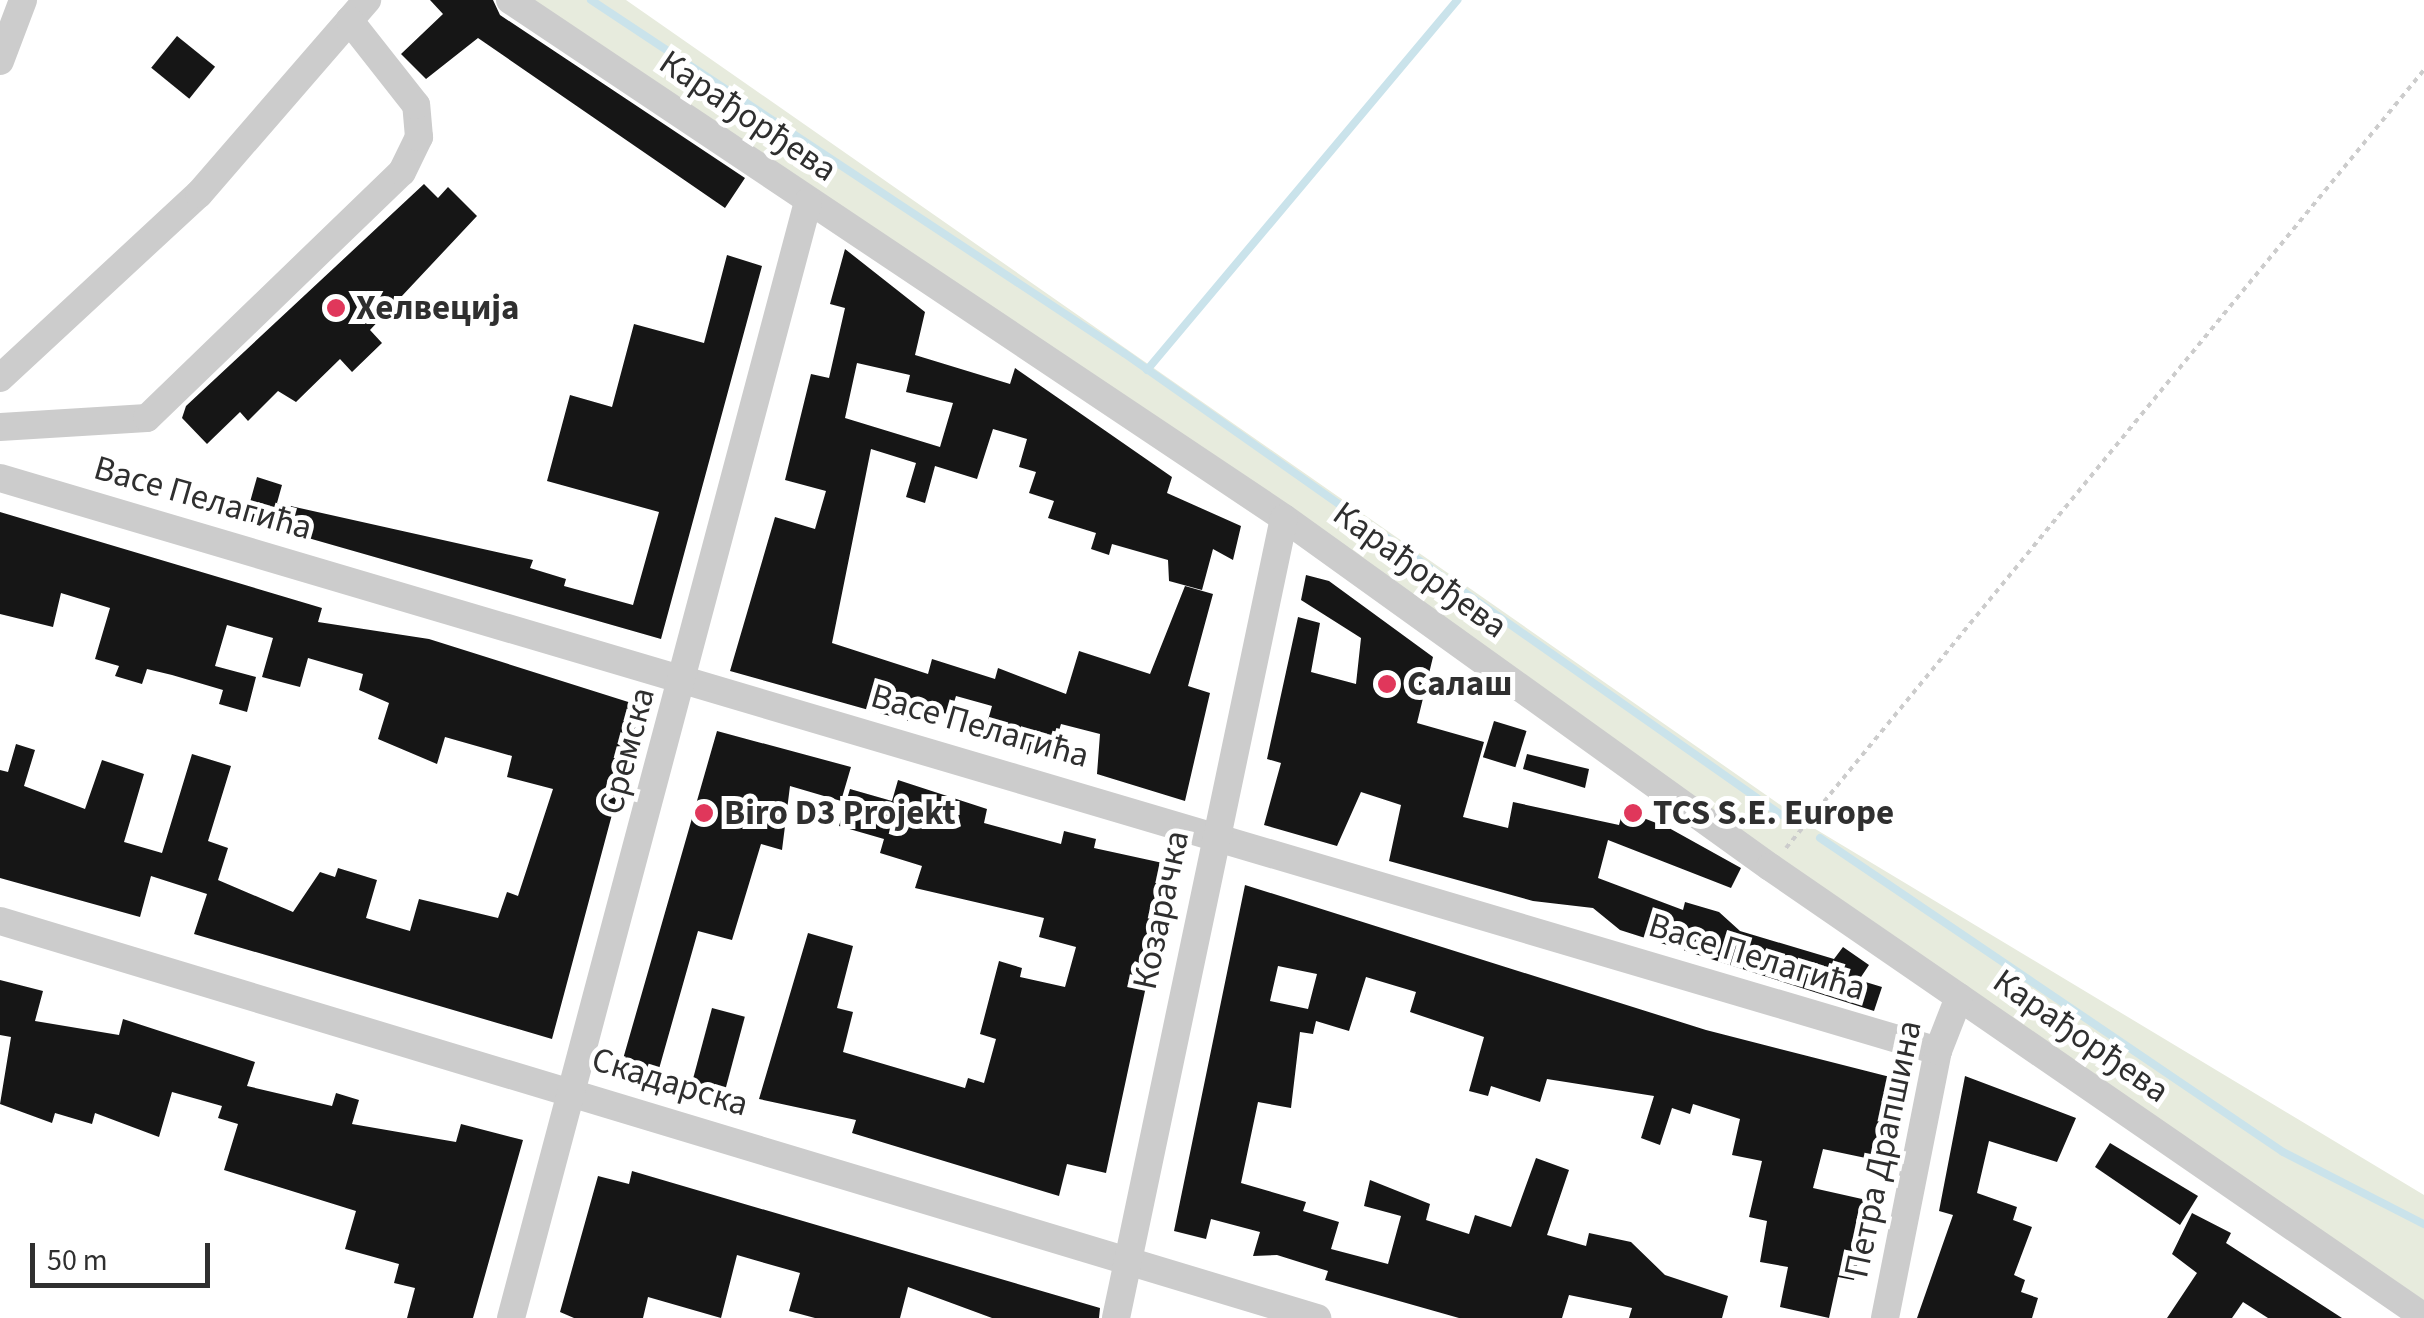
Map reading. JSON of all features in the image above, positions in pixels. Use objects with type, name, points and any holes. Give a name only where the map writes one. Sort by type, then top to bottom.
[{"type":"street","points":[[0,61],[22,0]]},
{"type":"street","name":"Карађорђева","points":[[510,0],[1284,518],[1770,868],[2424,1317]]},
{"type":"street","points":[[0,378],[199,194],[358,10],[416,105],[420,137],[402,172],[147,418],[0,427]]},
{"type":"street","name":"Сремска","points":[[511,1318],[808,202]]},
{"type":"street","name":"Васе Пелагића","points":[[0,478],[1215,833],[1938,1051]]},
{"type":"street","name":"Козарачка","points":[[1116,1318],[1284,518]]},
{"type":"street","name":"Скадарска","points":[[0,922],[573,1091],[1317,1318]]},
{"type":"street","name":"Петра Драпшина","points":[[1886,1318],[1938,1051],[1959,997]]},
{"type":"path","points":[[1770,868],[2424,70]]},
{"type":"shaded area","points":[[518,0],[626,0],[1812,827],[2424,1195],[2424,1318]]},
{"type":"building","points":[[430,0],[493,0],[500,15],[745,178],[725,208],[478,38],[426,79],[401,54],[443,14]]},
{"type":"building","points":[[177,36],[215,67],[189,99],[151,68]]},
{"type":"building","name":"Хелвеција","points":[[424,184],[438,198],[448,187],[477,216],[370,330],[382,343],[352,372],[340,359],[296,402],[278,391],[248,421],[240,412],[207,444],[182,418],[186,406]]},
{"type":"building","points":[[845,249],[925,312],[915,355],[1010,384],[1015,368],[1172,477],[1167,493],[1241,526],[1233,560],[1213,549],[1202,590],[1169,581],[1168,560],[1112,544],[1109,555],[1091,549],[1096,533],[1048,518],[1054,501],[1029,493],[1036,472],[1019,467],[1027,439],[993,429],[977,479],[935,466],[925,503],[906,497],[916,463],[871,449],[832,643],[928,674],[932,659],[995,679],[998,668],[1066,694],[1079,651],[1150,674],[1185,586],[1213,594],[1188,686],[1210,693],[1185,801],[1097,774],[1100,734],[1061,724],[1050,761],[982,741],[992,706],[956,696],[950,715],[912,703],[908,721],[730,671],[775,517],[815,529],[826,491],[785,480],[811,374],[829,378],[845,308],[830,304]],"holes":[[[857,363],[910,375],[906,392],[953,403],[940,447],[845,418]]]},
{"type":"building","points":[[727,255],[762,266],[661,639],[245,520],[257,477],[282,485],[277,503],[533,560],[530,568],[566,579],[564,586],[633,605],[659,512],[547,481],[570,395],[612,407],[634,324],[704,343]]},
{"type":"building","points":[[0,512],[322,608],[318,622],[429,639],[641,706],[552,1039],[194,934],[207,894],[151,876],[140,917],[0,878],[0,770],[8,772],[16,744],[35,750],[24,786],[85,809],[102,760],[144,774],[124,842],[162,853],[192,754],[231,766],[208,841],[228,848],[218,880],[293,912],[320,872],[335,877],[338,868],[377,880],[366,918],[410,931],[419,899],[498,918],[507,892],[518,896],[553,789],[507,777],[512,756],[445,737],[437,764],[378,739],[389,703],[359,690],[363,674],[308,658],[300,687],[262,677],[273,638],[227,625],[215,666],[256,677],[247,712],[219,704],[223,690],[172,675],[147,669],[142,684],[115,676],[119,666],[95,659],[110,608],[61,593],[53,627],[0,614]]},
{"type":"building","points":[[1306,575],[1329,581],[1433,657],[1417,723],[1484,742],[1463,817],[1508,828],[1513,802],[1619,825],[1623,810],[1669,828],[1741,868],[1731,888],[1608,840],[1598,878],[1683,910],[1685,902],[1719,912],[1740,931],[1834,959],[1843,947],[1869,965],[1859,980],[1882,987],[1874,1011],[1620,930],[1593,908],[1533,901],[1389,861],[1401,805],[1361,792],[1337,846],[1264,825],[1281,763],[1267,759],[1298,617],[1320,623],[1311,672],[1356,684],[1361,638],[1301,600]]},
{"type":"building","points":[[1494,721],[1527,731],[1515,767],[1483,757]]},
{"type":"building","points":[[717,731],[851,767],[841,801],[790,786],[782,850],[761,844],[732,940],[698,931],[657,1076],[621,1066]]},
{"type":"building","points":[[1527,754],[1589,769],[1585,788],[1523,769]]},
{"type":"building","points":[[898,780],[987,809],[984,823],[1061,844],[1064,831],[1096,839],[1094,848],[1172,865],[1106,1173],[1067,1164],[1059,1196],[852,1133],[856,1120],[759,1099],[808,933],[853,946],[837,1008],[853,1012],[843,1052],[965,1088],[968,1078],[984,1083],[996,1039],[980,1034],[999,961],[1022,968],[1020,977],[1065,987],[1076,947],[1039,937],[1044,918],[915,888],[922,866],[880,853],[884,839],[839,826],[850,789],[892,801]]},
{"type":"building","points":[[1245,885],[1706,1030],[1898,1079],[1880,1161],[1823,1149],[1813,1188],[1871,1201],[1854,1280],[1838,1277],[1829,1318],[1780,1307],[1788,1267],[1760,1262],[1767,1221],[1749,1217],[1762,1161],[1732,1155],[1740,1119],[1693,1104],[1690,1114],[1672,1108],[1660,1145],[1641,1138],[1654,1096],[1547,1079],[1540,1102],[1491,1086],[1488,1096],[1469,1091],[1484,1037],[1410,1012],[1416,992],[1366,977],[1349,1031],[1316,1021],[1313,1034],[1300,1032],[1291,1108],[1258,1102],[1241,1183],[1306,1202],[1303,1211],[1339,1222],[1331,1249],[1388,1264],[1401,1216],[1364,1206],[1370,1180],[1430,1204],[1426,1220],[1469,1234],[1475,1215],[1511,1227],[1536,1158],[1569,1170],[1547,1235],[1586,1246],[1589,1233],[1631,1242],[1665,1275],[1728,1296],[1722,1318],[1629,1318],[1632,1308],[1569,1295],[1562,1318],[1459,1318],[1325,1280],[1328,1271],[1277,1255],[1253,1256],[1260,1232],[1211,1219],[1206,1239],[1174,1231]],"holes":[[[1278,966],[1317,974],[1308,1009],[1270,1001]]]},
{"type":"building","points":[[0,980],[43,991],[35,1021],[119,1035],[123,1019],[255,1062],[247,1086],[332,1106],[336,1093],[359,1100],[352,1124],[456,1142],[461,1124],[523,1140],[473,1318],[407,1318],[415,1288],[394,1283],[399,1264],[345,1249],[356,1211],[224,1170],[238,1124],[218,1118],[222,1106],[172,1092],[159,1137],[95,1113],[92,1124],[55,1113],[52,1123],[0,1104],[11,1037],[0,1035]]},
{"type":"building","points":[[712,1008],[745,1017],[724,1096],[691,1087]]},
{"type":"building","points":[[1965,1076],[2076,1118],[2057,1162],[1989,1141],[1977,1193],[2017,1207],[2013,1220],[2032,1227],[2014,1275],[2025,1280],[2021,1292],[2038,1298],[2032,1318],[1917,1318],[1953,1215],[1939,1211]]},
{"type":"building","points":[[2110,1143],[2198,1196],[2180,1225],[2095,1167]]},
{"type":"building","points":[[632,1171],[1100,1308],[1099,1318],[992,1318],[908,1287],[900,1318],[815,1318],[789,1311],[800,1273],[737,1255],[721,1318],[648,1297],[643,1318],[574,1318],[560,1312],[598,1176],[629,1184]]},
{"type":"building","points":[[2192,1213],[2231,1233],[2226,1243],[2342,1318],[2268,1318],[2243,1302],[2232,1318],[2167,1318],[2197,1273],[2172,1254]]},
{"type":"waterway","points":[[591,0],[1124,353],[1781,815]]},
{"type":"waterway","points":[[1147,370],[1457,0]]},
{"type":"waterway","points":[[1820,838],[2283,1152],[2424,1224]]},
{"type":"place","name":"Хелвеција","points":[[336,308]]},
{"type":"place","name":"Салаш","points":[[1387,684]]},
{"type":"place","name":"Biro D3 Projekt","points":[[704,813]]},
{"type":"place","name":"TCS S.E. Europe","points":[[1633,813]]}]
